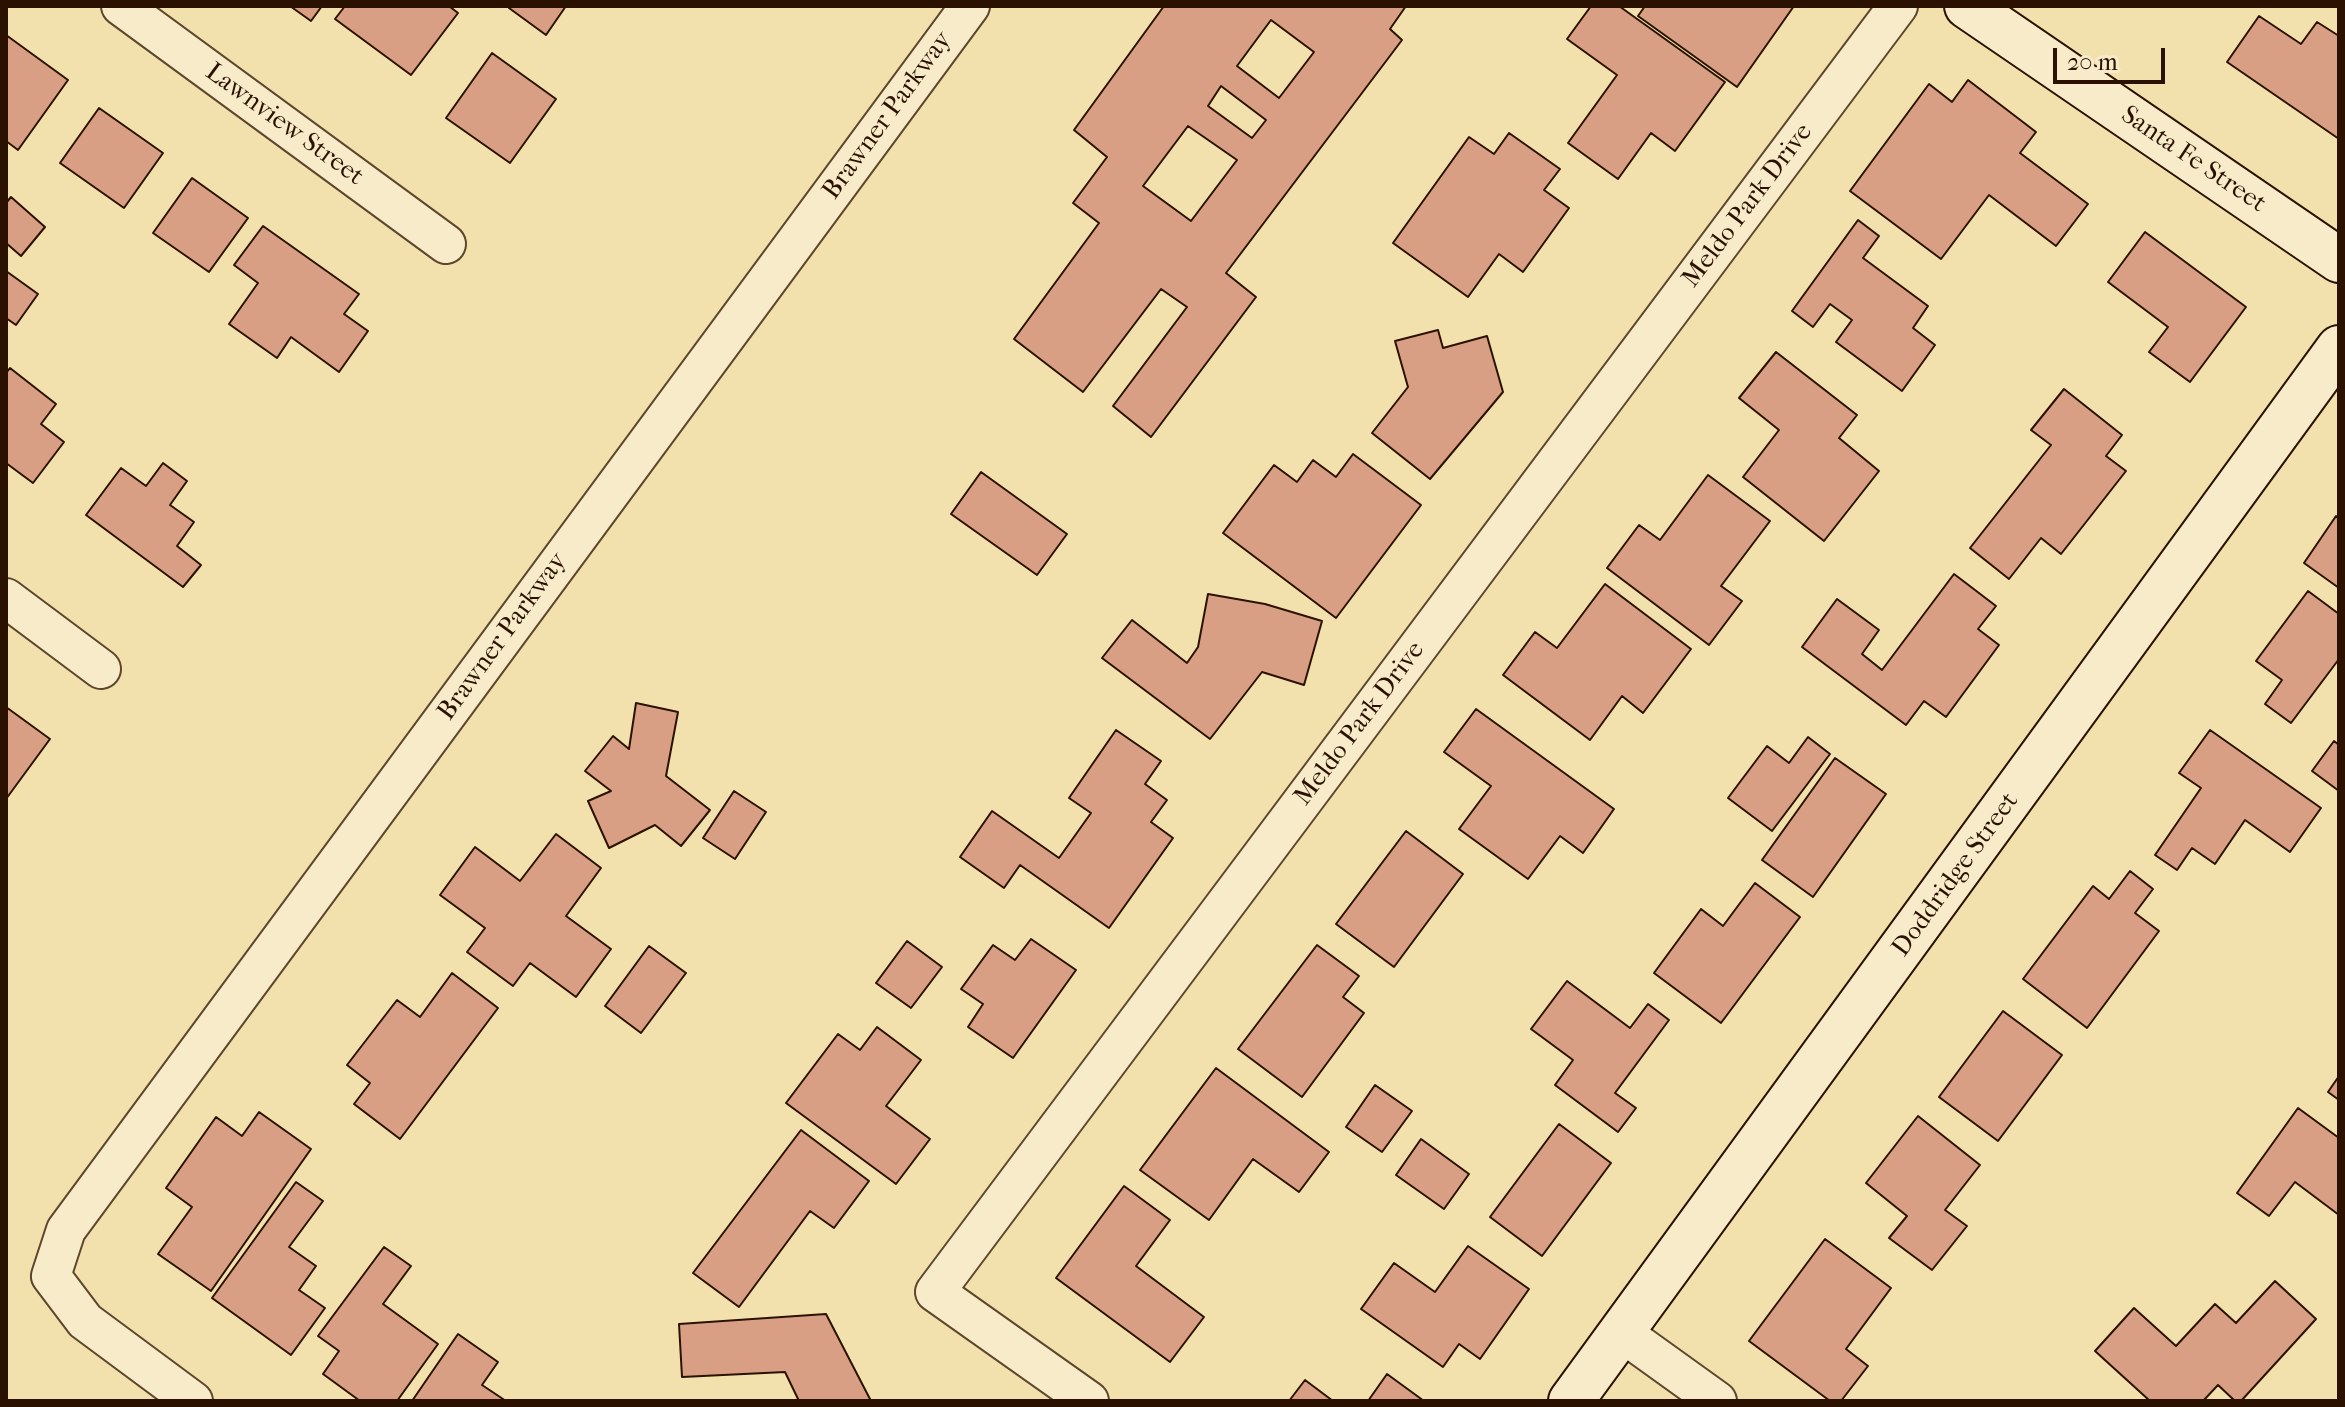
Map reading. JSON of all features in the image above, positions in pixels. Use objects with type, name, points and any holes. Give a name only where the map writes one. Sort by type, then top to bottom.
[{"type":"main road","name":"Santa Fe Street","points":[[1967,6],[2339,260]]},
{"type":"main road","name":"Doddridge Street","points":[[1571,1401],[2339,348]]},
{"type":"street","name":"Lawnview Street","points":[[121,6],[446,244]]},
{"type":"street","name":"Brawner Parkway","points":[[193,1401],[85,1321],[51,1276],[66,1230],[970,6]]},
{"type":"street","name":"Meldo Park Drive","points":[[1089,1401],[935,1292],[1898,6]]},
{"type":"street","points":[[6,598],[101,669]]},
{"type":"street","points":[[1621,1332],[1717,1401]]},
{"type":"building","points":[[290,6],[322,6],[311,21]]},
{"type":"building","points":[[345,6],[449,6],[458,13],[411,75],[335,19]]},
{"type":"building","points":[[566,6],[546,35],[509,8]]},
{"type":"building","points":[[1164,6],[1406,6],[1390,29],[1402,40],[1226,273],[1256,297],[1151,437],[1113,406],[1187,307],[1161,289],[1083,392],[1014,339],[1099,223],[1073,203],[1107,157],[1074,130]],"holes":[[[1271,20],[1314,52],[1279,98],[1237,66]],[[1221,86],[1266,120],[1252,138],[1208,106]],[[1188,126],[1237,160],[1191,221],[1143,186]]]},
{"type":"building","points":[[1591,6],[1619,6],[1725,82],[1675,151],[1651,133],[1618,179],[1568,143],[1617,75],[1567,39]]},
{"type":"building","points":[[1645,6],[1794,6],[1737,87],[1638,16]]},
{"type":"building","points":[[2259,16],[2301,44],[2317,22],[2339,36],[2339,139],[2227,62]]},
{"type":"building","points":[[6,35],[68,80],[18,150],[6,141]]},
{"type":"building","points":[[492,53],[556,99],[510,163],[446,118]]},
{"type":"building","points":[[1968,80],[2036,132],[2020,153],[2088,204],[2056,246],[1989,195],[1941,259],[1850,191],[1929,84],[1952,102]]},
{"type":"building","points":[[99,108],[163,153],[124,208],[60,163]]},
{"type":"building","points":[[1509,133],[1560,169],[1544,190],[1569,208],[1523,272],[1499,254],[1468,297],[1393,243],[1469,137],[1494,154]]},
{"type":"building","points":[[192,178],[248,218],[209,272],[153,233]]},
{"type":"building","points":[[11,197],[45,227],[21,256],[6,243],[6,203]]},
{"type":"building","points":[[1858,220],[1879,236],[1863,258],[1928,306],[1913,328],[1935,345],[1902,391],[1836,342],[1852,320],[1830,304],[1813,327],[1792,311]]},
{"type":"building","points":[[263,226],[359,294],[344,314],[368,331],[339,372],[291,337],[277,358],[229,324],[258,283],[234,265]]},
{"type":"building","points":[[2145,232],[2246,307],[2190,382],[2149,352],[2168,327],[2108,282]]},
{"type":"building","points":[[6,271],[38,294],[16,325],[6,318]]},
{"type":"building","points":[[1438,330],[1443,348],[1487,336],[1503,392],[1430,479],[1372,433],[1408,387],[1395,341]]},
{"type":"building","points":[[1776,352],[1857,415],[1839,438],[1879,471],[1824,541],[1743,477],[1779,430],[1739,398]]},
{"type":"building","points":[[10,368],[56,404],[41,424],[64,442],[33,483],[6,463],[6,373]]},
{"type":"building","points":[[2064,389],[2122,435],[2106,456],[2126,471],[2061,554],[2041,538],[2009,579],[1970,548],[2051,445],[2031,430]]},
{"type":"building","points":[[1353,454],[1421,505],[1336,618],[1223,533],[1274,465],[1297,482],[1313,460],[1336,477]]},
{"type":"building","points":[[163,463],[187,481],[170,505],[194,522],[177,546],[201,565],[183,587],[86,515],[121,468],[146,486]]},
{"type":"building","points":[[981,472],[1067,534],[1037,575],[951,514]]},
{"type":"building","points":[[1708,475],[1770,521],[1721,586],[1742,601],[1709,645],[1607,568],[1639,525],[1660,540]]},
{"type":"building","points":[[2336,516],[2339,519],[2339,588],[2304,563]]},
{"type":"building","points":[[1954,574],[1996,606],[1978,629],[1999,645],[1946,717],[1924,701],[1906,725],[1802,647],[1837,599],[1879,630],[1862,654],[1882,670]]},
{"type":"building","points":[[1605,584],[1691,649],[1643,713],[1622,696],[1590,740],[1503,675],[1535,632],[1557,648]]},
{"type":"building","points":[[2308,591],[2339,614],[2339,659],[2291,723],[2265,704],[2282,680],[2256,661]]},
{"type":"building","points":[[1208,594],[1265,604],[1322,621],[1304,685],[1262,672],[1210,739],[1102,658],[1132,620],[1187,663],[1198,647]]},
{"type":"building","points":[[636,703],[678,712],[666,776],[710,810],[681,846],[655,825],[609,848],[588,801],[611,791],[585,771],[613,736],[629,749]]},
{"type":"building","points":[[6,707],[50,739],[6,799]]},
{"type":"building","points":[[1476,709],[1614,809],[1583,853],[1560,836],[1528,879],[1459,829],[1491,786],[1444,752]]},
{"type":"building","points":[[1116,730],[1161,761],[1145,784],[1167,800],[1151,822],[1173,838],[1109,928],[1020,865],[1004,888],[960,857],[992,811],[1059,858],[1091,813],[1069,798]]},
{"type":"building","points":[[2210,730],[2321,808],[2290,852],[2245,820],[2215,864],[2192,848],[2177,870],[2155,855],[2201,788],[2179,773]]},
{"type":"building","points":[[1808,737],[1830,754],[1772,831],[1728,798],[1767,746],[1789,763]]},
{"type":"building","points":[[2334,741],[2339,745],[2339,791],[2312,771]]},
{"type":"building","points":[[1835,758],[1886,794],[1813,897],[1762,860]]},
{"type":"building","points":[[734,791],[766,812],[735,859],[703,838]]},
{"type":"building","points":[[1406,831],[1463,874],[1394,967],[1336,924]]},
{"type":"building","points":[[556,834],[601,868],[566,916],[611,949],[576,997],[530,963],[513,986],[467,952],[485,928],[440,895],[475,847],[520,881]]},
{"type":"building","points":[[2130,871],[2153,889],[2135,913],[2159,931],[2087,1028],[2023,979],[2093,886],[2109,899]]},
{"type":"building","points":[[1755,883],[1800,917],[1721,1023],[1654,973],[1701,909],[1723,926]]},
{"type":"building","points":[[1031,939],[1076,970],[1013,1058],[968,1027],[983,1004],[961,989],[993,945],[1015,960]]},
{"type":"building","points":[[907,941],[942,967],[911,1008],[876,983]]},
{"type":"building","points":[[1317,945],[1359,976],[1343,997],[1364,1013],[1302,1097],[1238,1049]]},
{"type":"building","points":[[649,946],[686,973],[641,1033],[605,1006]]},
{"type":"building","points":[[452,973],[498,1008],[400,1139],[354,1104],[370,1083],[347,1065],[397,1000],[420,1017]]},
{"type":"building","points":[[1567,981],[1630,1028],[1648,1004],[1669,1020],[1615,1093],[1636,1108],[1618,1132],[1555,1085],[1573,1060],[1531,1029]]},
{"type":"building","points":[[2003,1011],[2062,1055],[1998,1141],[1939,1097]]},
{"type":"building","points":[[877,1027],[921,1060],[886,1106],[930,1139],[896,1184],[786,1103],[838,1034],[860,1050]]},
{"type":"building","points":[[1216,1068],[1329,1152],[1299,1192],[1253,1159],[1209,1220],[1140,1170]]},
{"type":"building","points":[[2339,1076],[2339,1100],[2328,1092]]},
{"type":"building","points":[[1375,1085],[1412,1111],[1382,1152],[1346,1127]]},
{"type":"building","points":[[2298,1108],[2339,1138],[2339,1215],[2295,1182],[2269,1216],[2237,1193]]},
{"type":"building","points":[[259,1112],[311,1149],[211,1291],[158,1254],[192,1207],[166,1188],[216,1117],[242,1136]]},
{"type":"building","points":[[1918,1116],[1980,1165],[1945,1210],[1967,1226],[1932,1270],[1889,1238],[1907,1216],[1866,1183]]},
{"type":"building","points":[[1559,1124],[1611,1163],[1542,1256],[1490,1217]]},
{"type":"building","points":[[801,1130],[869,1181],[834,1228],[810,1211],[739,1307],[693,1273]]},
{"type":"building","points":[[1421,1139],[1469,1174],[1444,1209],[1396,1175]]},
{"type":"building","points":[[296,1182],[323,1201],[289,1247],[316,1266],[299,1290],[325,1308],[291,1355],[212,1298]]},
{"type":"building","points":[[1124,1186],[1170,1220],[1136,1266],[1204,1317],[1170,1362],[1056,1278]]},
{"type":"building","points":[[1825,1239],[1891,1288],[1846,1349],[1868,1366],[1841,1401],[1830,1401],[1749,1341]]},
{"type":"building","points":[[1468,1246],[1529,1289],[1480,1359],[1459,1344],[1443,1367],[1361,1309],[1394,1263],[1435,1292]]},
{"type":"building","points":[[384,1247],[411,1266],[383,1304],[438,1344],[397,1401],[360,1401],[323,1374],[339,1351],[318,1336]]},
{"type":"building","points":[[2275,1281],[2316,1319],[2241,1401],[2235,1401],[2218,1385],[2203,1401],[2150,1401],[2095,1351],[2134,1308],[2176,1346],[2215,1304],[2236,1323]]},
{"type":"building","points":[[826,1314],[871,1401],[799,1401],[785,1372],[682,1377],[679,1324]]},
{"type":"building","points":[[458,1334],[498,1362],[482,1385],[506,1401],[412,1401]]},
{"type":"building","points":[[1387,1374],[1424,1401],[1368,1401]]},
{"type":"building","points":[[1305,1380],[1333,1401],[1289,1401]]}]
